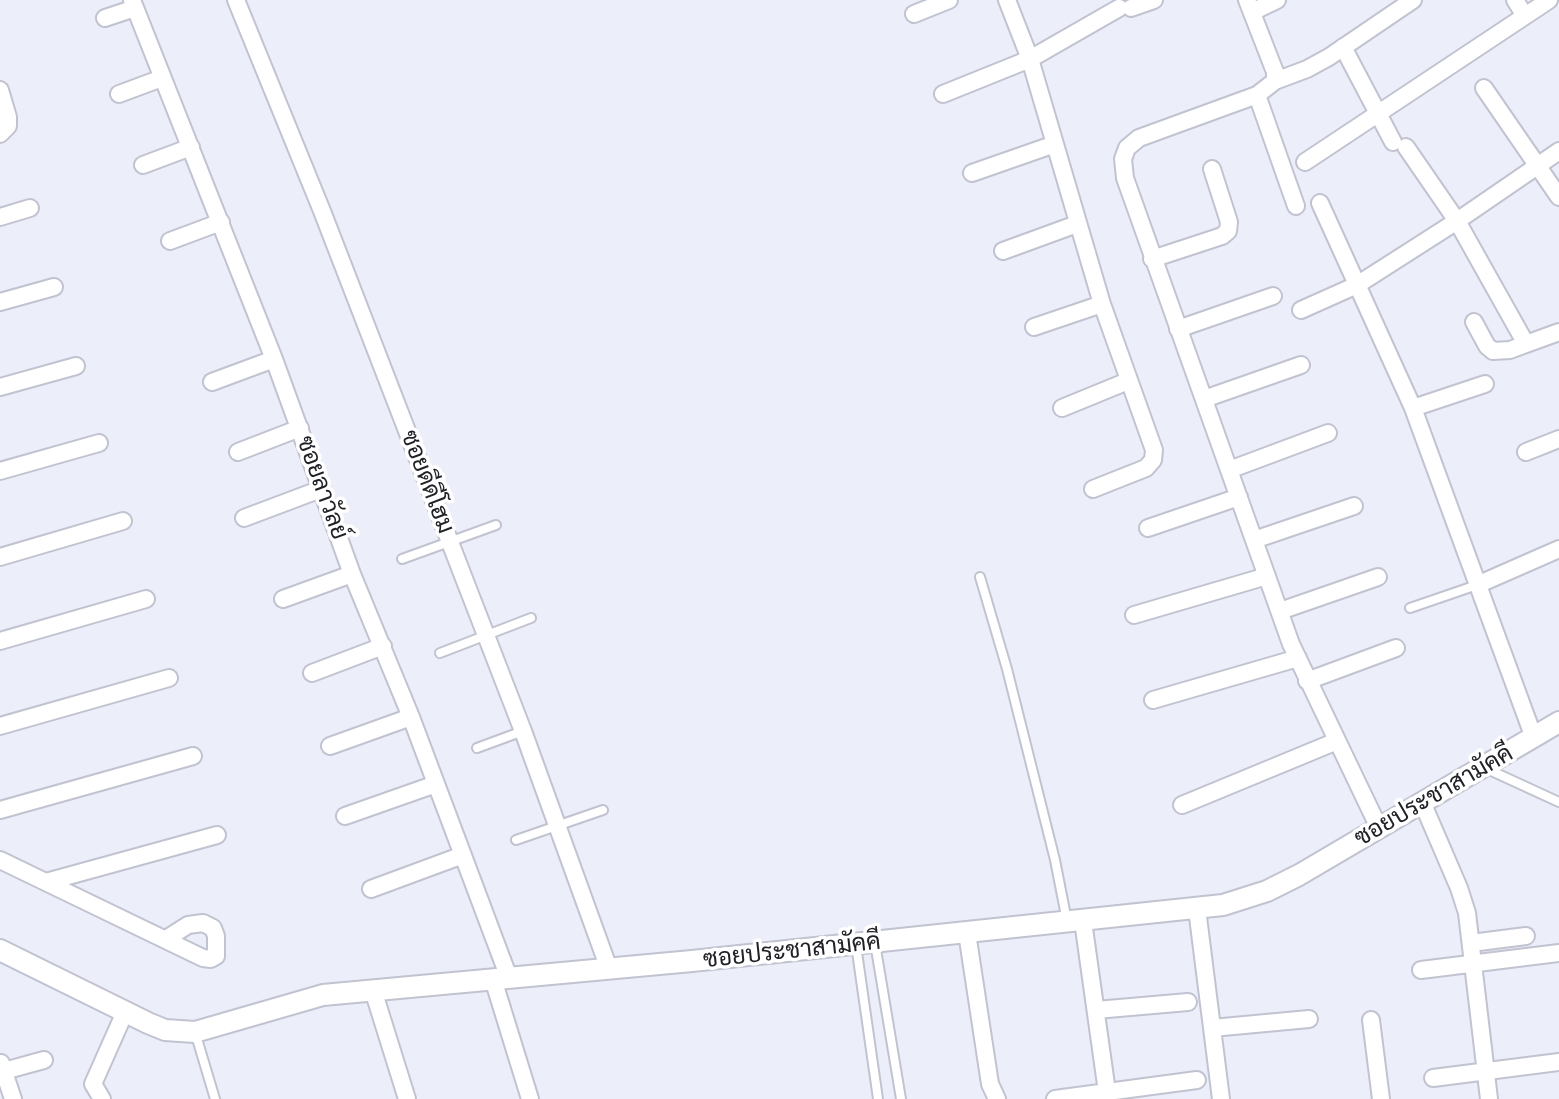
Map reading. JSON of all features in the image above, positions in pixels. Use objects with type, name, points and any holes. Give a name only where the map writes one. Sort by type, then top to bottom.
[{"type":"street","name":"ซอยดีดีโฮม","points":[[236,0],[318,199],[486,634],[609,969]]},
{"type":"street","points":[[914,14],[949,0]]},
{"type":"street","points":[[1007,0],[1030,59],[1102,304],[1154,450],[1153,460],[1146,468],[1093,489]]},
{"type":"street","points":[[943,94],[1030,59],[1125,8],[1154,0]]},
{"type":"street","points":[[1275,81],[1275,72],[1249,6],[1277,0]]},
{"type":"street","points":[[1379,828],[1307,681],[1280,611],[1152,259],[1125,178],[1123,159],[1127,148],[1151,132],[1257,95],[1275,81],[1307,69],[1413,0]]},
{"type":"street","points":[[1515,0],[1525,16]]},
{"type":"street","points":[[1305,162],[1549,0]]},
{"type":"street","points":[[105,18],[133,4]]},
{"type":"street","name":"ซอยลาวัลย์","points":[[133,4],[221,222],[352,574],[463,855],[501,978],[530,1099]]},
{"type":"street","points":[[1343,47],[1377,113],[1457,221],[1526,344]]},
{"type":"street","points":[[119,94],[162,78]]},
{"type":"street","points":[[1484,88],[1559,197]]},
{"type":"street","points":[[0,90],[8,126],[0,134]]},
{"type":"street","points":[[1257,95],[1296,206]]},
{"type":"street","points":[[972,173],[1055,144]]},
{"type":"street","points":[[143,165],[191,147]]},
{"type":"street","points":[[1301,310],[1357,285],[1559,151]]},
{"type":"street","points":[[1152,259],[1222,236],[1228,231],[1229,222],[1212,169]]},
{"type":"street","points":[[1320,203],[1413,408],[1534,738]]},
{"type":"street","points":[[0,217],[30,208]]},
{"type":"street","points":[[170,241],[221,222]]},
{"type":"street","points":[[1003,251],[1077,224]]},
{"type":"street","points":[[0,302],[54,287]]},
{"type":"street","points":[[1178,329],[1273,296]]},
{"type":"street","points":[[1034,327],[1102,304]]},
{"type":"street","points":[[1474,322],[1493,351],[1510,350],[1559,332]]},
{"type":"street","points":[[212,382],[274,359]]},
{"type":"street","points":[[1204,399],[1301,365]]},
{"type":"street","points":[[0,387],[76,366]]},
{"type":"street","points":[[1062,408],[1128,381]]},
{"type":"street","points":[[1413,408],[1485,384]]},
{"type":"street","points":[[238,452],[300,428]]},
{"type":"street","points":[[1229,470],[1328,433]]},
{"type":"street","points":[[1526,452],[1559,439]]},
{"type":"street","points":[[0,471],[99,443]]},
{"type":"street","points":[[244,518],[321,489]]},
{"type":"street","points":[[1148,528],[1239,497]]},
{"type":"street","points":[[1254,540],[1354,506]]},
{"type":"street","points":[[0,557],[123,521]]},
{"type":"street","points":[[1477,585],[1559,549]]},
{"type":"street","points":[[283,599],[352,574]]},
{"type":"street","points":[[1134,615],[1267,576]]},
{"type":"street","points":[[1280,611],[1378,577]]},
{"type":"street","points":[[0,641],[146,599]]},
{"type":"street","points":[[312,673],[383,646]]},
{"type":"street","points":[[1307,681],[1396,648]]},
{"type":"street","points":[[1153,700],[1298,658]]},
{"type":"street","points":[[0,726],[169,678]]},
{"type":"street","points":[[330,746],[411,717]]},
{"type":"street","name":"ซอยประชาสามัคคี","points":[[0,950],[165,1030],[195,1032],[323,995],[1197,909],[1223,905],[1267,891],[1559,722]]},
{"type":"street","points":[[1182,805],[1337,741]]},
{"type":"street","points":[[0,810],[193,756]]},
{"type":"street","points":[[345,816],[436,784]]},
{"type":"street","points":[[1422,802],[1459,888],[1474,964],[1489,1099]]},
{"type":"street","points":[[46,882],[217,835]]},
{"type":"street","points":[[371,889],[463,855]]},
{"type":"street","points":[[0,860],[166,939]]},
{"type":"street","points":[[1197,909],[1221,1099]]},
{"type":"street","points":[[1076,921],[1096,1010],[1108,1095]]},
{"type":"street","points":[[967,933],[990,1084],[997,1099]]},
{"type":"street","points":[[1471,943],[1526,936]]},
{"type":"street","points":[[1421,970],[1559,953]]},
{"type":"street","points":[[373,990],[407,1099]]},
{"type":"street","points":[[1096,1010],[1188,1002]]},
{"type":"street","points":[[102,1099],[93,1084],[125,1012]]},
{"type":"street","points":[[1212,1028],[1309,1019]]},
{"type":"street","points":[[1371,1020],[1381,1099]]},
{"type":"street","points":[[13,1099],[1,1068],[44,1060]]},
{"type":"street","points":[[1433,1078],[1559,1062]]},
{"type":"street","points":[[1055,1099],[1108,1095],[1197,1080]]},
{"type":"lane","points":[[402,559],[496,525]]},
{"type":"lane","points":[[980,577],[1076,921]]},
{"type":"lane","points":[[1410,608],[1477,585]]},
{"type":"lane","points":[[440,653],[531,618]]},
{"type":"lane","points":[[477,748],[523,731]]},
{"type":"lane","points":[[1484,768],[1559,802]]},
{"type":"lane","points":[[516,840],[603,810]]},
{"type":"lane","points":[[866,943],[878,1099]]},
{"type":"lane","points":[[866,943],[901,1099]]},
{"type":"lane","points":[[195,1032],[215,1099]]}]
